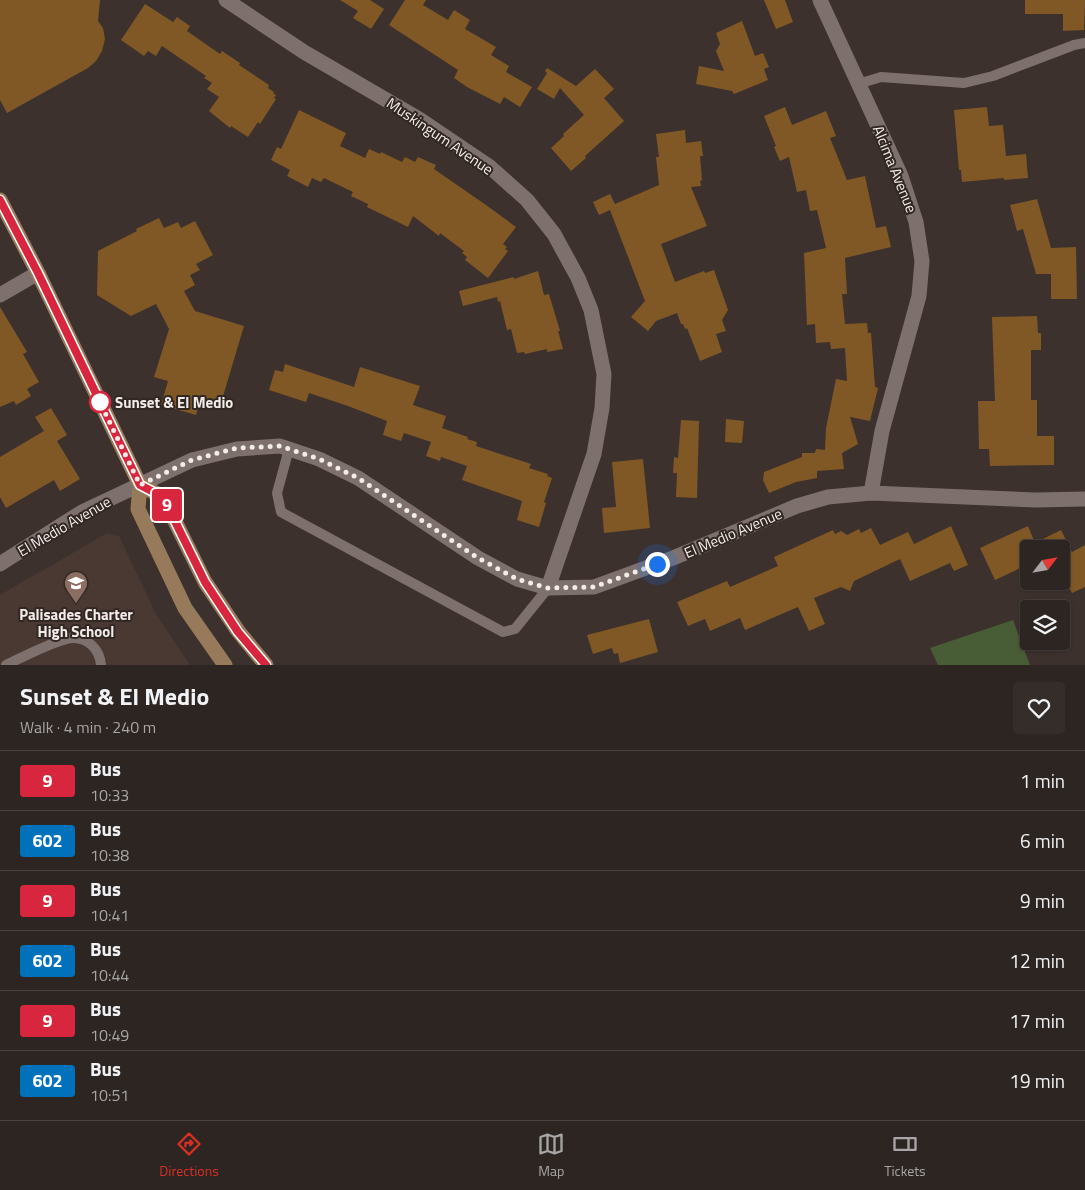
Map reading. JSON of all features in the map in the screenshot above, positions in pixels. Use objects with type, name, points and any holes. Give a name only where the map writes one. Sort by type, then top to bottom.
[{"type":"main road","points":[[0,200],[38,273],[140,485],[138,509],[185,608],[225,665]]},
{"type":"main road","points":[[140,485],[163,497],[205,582],[238,632],[266,665]]},
{"type":"street","name":"Muskingum Avenue","points":[[226,0],[304,52],[419,119],[490,167],[527,200],[554,234],[573,269],[591,310],[604,374],[602,408],[594,454],[548,588]]},
{"type":"street","name":"Alcima Avenue","points":[[820,0],[901,176],[916,222],[922,261],[919,296],[882,431],[871,493]]},
{"type":"street","points":[[0,295],[38,273]]},
{"type":"street","name":"El Medio Avenue","points":[[0,564],[82,512],[192,460],[237,448],[280,446],[319,459],[358,478],[478,558],[517,579],[548,588],[594,587],[673,558],[797,506],[828,497],[871,493],[1026,500],[1085,499]]},
{"type":"lane","points":[[858,84],[881,78],[964,84],[993,76],[1085,43]]},
{"type":"lane","points":[[289,449],[277,493],[281,512],[494,628],[503,632],[515,629],[548,588]]},
{"type":"lane","points":[[6,665],[72,638],[86,640],[95,648],[101,665]]},
{"type":"shaded area","name":"Palisades Charter High School","points":[[107,533],[119,536],[156,614],[190,665],[0,665],[0,595]]},
{"type":"green space","points":[[1013,620],[1020,639],[1020,650],[1024,650],[1030,665],[938,665],[930,648]]},
{"type":"building","points":[[0,0],[100,0],[98,21],[103,28],[105,39],[102,51],[96,61],[88,68],[7,113],[0,100]]},
{"type":"building","points":[[340,0],[370,0],[384,9],[371,29],[353,18],[358,11]]},
{"type":"building","points":[[405,0],[426,0],[423,5],[448,20],[454,10],[470,20],[465,29],[496,47],[491,55],[509,66],[506,72],[532,87],[520,107],[504,97],[500,104],[467,87],[454,78],[458,70],[389,25]]},
{"type":"building","points":[[764,0],[785,0],[793,22],[776,29]]},
{"type":"building","points":[[1025,0],[1085,0],[1084,30],[1063,31],[1063,14],[1025,14]]},
{"type":"building","points":[[145,4],[173,22],[177,17],[190,26],[187,31],[220,54],[222,51],[269,85],[268,88],[274,92],[276,95],[274,98],[276,99],[260,124],[258,122],[248,137],[231,126],[230,128],[209,111],[219,97],[207,89],[212,83],[204,78],[206,76],[162,46],[156,56],[148,51],[144,56],[121,40]]},
{"type":"building","points":[[742,21],[755,56],[763,53],[769,67],[764,69],[768,80],[734,94],[732,91],[696,84],[699,66],[724,71],[716,51],[720,44],[716,33]]},
{"type":"building","points":[[547,68],[576,86],[595,69],[614,89],[604,98],[624,121],[571,171],[551,148],[584,115],[560,88],[554,99],[537,89],[547,73],[545,71]]},
{"type":"building","points":[[785,107],[792,125],[826,111],[836,136],[830,138],[847,180],[865,176],[876,228],[886,226],[891,247],[845,258],[847,294],[842,294],[845,324],[867,323],[868,333],[871,333],[875,387],[878,388],[870,421],[850,417],[858,444],[842,453],[844,469],[817,471],[817,478],[796,482],[769,493],[763,480],[764,472],[802,457],[802,453],[815,453],[816,449],[825,450],[826,428],[836,379],[847,381],[845,348],[831,349],[830,342],[816,343],[815,324],[807,325],[804,253],[826,248],[817,210],[810,211],[806,190],[797,192],[789,157],[780,161],[764,116]]},
{"type":"building","points":[[987,107],[989,126],[1003,125],[1006,156],[1026,154],[1028,178],[962,182],[961,170],[959,170],[954,110]]},
{"type":"building","points":[[299,110],[346,133],[340,146],[365,158],[369,149],[380,154],[381,152],[402,162],[405,157],[415,162],[418,157],[436,165],[434,169],[516,227],[503,244],[507,247],[505,249],[508,251],[488,278],[465,260],[467,257],[462,253],[464,251],[440,233],[439,236],[413,216],[408,227],[367,207],[368,204],[351,196],[353,192],[324,178],[321,182],[312,178],[308,187],[287,176],[290,170],[271,160],[277,147],[281,149]]},
{"type":"building","points":[[685,130],[686,143],[701,141],[703,156],[700,156],[701,186],[691,187],[707,226],[661,244],[675,282],[704,271],[705,273],[714,270],[728,310],[722,320],[726,331],[716,334],[722,352],[700,361],[687,328],[685,329],[683,324],[681,324],[677,313],[656,321],[648,331],[631,317],[645,301],[610,210],[599,215],[593,202],[610,194],[615,204],[659,185],[656,157],[659,157],[656,134]]},
{"type":"building","points":[[1037,199],[1051,248],[1076,247],[1077,299],[1051,299],[1051,274],[1036,274],[1023,229],[1017,231],[1010,205]]},
{"type":"building","points":[[159,218],[164,228],[178,222],[181,228],[195,221],[213,255],[196,264],[200,270],[190,275],[195,285],[184,291],[195,311],[244,326],[221,403],[201,398],[196,415],[161,405],[168,381],[154,377],[169,329],[156,304],[131,316],[97,295],[98,251]]},
{"type":"building","points":[[538,271],[544,295],[549,294],[560,331],[558,331],[563,349],[547,352],[547,349],[525,354],[524,352],[517,353],[511,329],[507,330],[500,301],[498,302],[497,297],[463,306],[459,291],[514,277],[514,279]]},
{"type":"building","points":[[0,307],[27,352],[23,354],[39,382],[27,389],[31,396],[16,405],[14,401],[0,407]]},
{"type":"building","points":[[1037,316],[1038,333],[1041,333],[1041,350],[1031,350],[1031,400],[1037,400],[1037,436],[1054,436],[1054,465],[990,466],[989,449],[979,449],[978,401],[995,401],[992,317]]},
{"type":"building","points":[[285,364],[354,387],[360,367],[420,386],[413,405],[446,416],[442,428],[468,437],[467,439],[477,442],[476,446],[531,464],[529,468],[548,474],[547,476],[552,478],[544,502],[546,503],[539,527],[517,520],[522,501],[462,480],[467,466],[441,457],[440,461],[426,456],[431,442],[404,433],[401,441],[383,435],[387,421],[309,393],[306,402],[269,390],[275,370],[283,372]]},
{"type":"building","points":[[51,408],[67,435],[57,441],[80,479],[60,491],[54,480],[6,508],[0,497],[0,457],[44,431],[35,417]]},
{"type":"building","points":[[726,419],[744,421],[742,443],[725,442]]},
{"type":"building","points":[[681,420],[699,421],[697,498],[676,497],[677,473],[673,473],[674,457],[678,458]]},
{"type":"building","points":[[643,459],[650,528],[604,533],[602,508],[616,507],[612,462]]},
{"type":"building","points":[[951,526],[968,565],[954,571],[950,563],[910,581],[900,559],[854,581],[850,591],[841,587],[814,598],[825,624],[809,631],[798,607],[745,630],[740,618],[710,631],[705,619],[688,626],[677,602],[727,581],[730,587],[778,566],[774,557],[833,530],[835,534],[841,531],[847,535],[859,529],[861,533],[871,528],[880,545],[908,532],[914,544]]},
{"type":"building","points":[[1028,526],[1034,540],[1020,540],[1020,568],[995,580],[980,548]]},
{"type":"building","points":[[1061,530],[1066,540],[1041,540]]},
{"type":"building","points":[[1085,545],[1085,587],[1072,593],[1070,589],[1070,548],[1072,552]]},
{"type":"building","points":[[649,619],[658,652],[620,663],[618,653],[614,654],[612,648],[593,654],[587,635]]},
{"type":"bus line","name":"9","points":[[0,200],[38,273],[140,485],[163,497],[205,582],[238,632],[266,665]]},
{"type":"place","name":"Sunset & El Medio","points":[[100,402]]},
{"type":"place","name":"Palisades Charter High School","points":[[76,604]]},
{"type":"route","points":[[100,402],[97,396],[140,485],[192,460],[237,448],[280,446],[319,459],[358,478],[478,558],[517,579],[548,588],[594,587],[657,564]]}]
